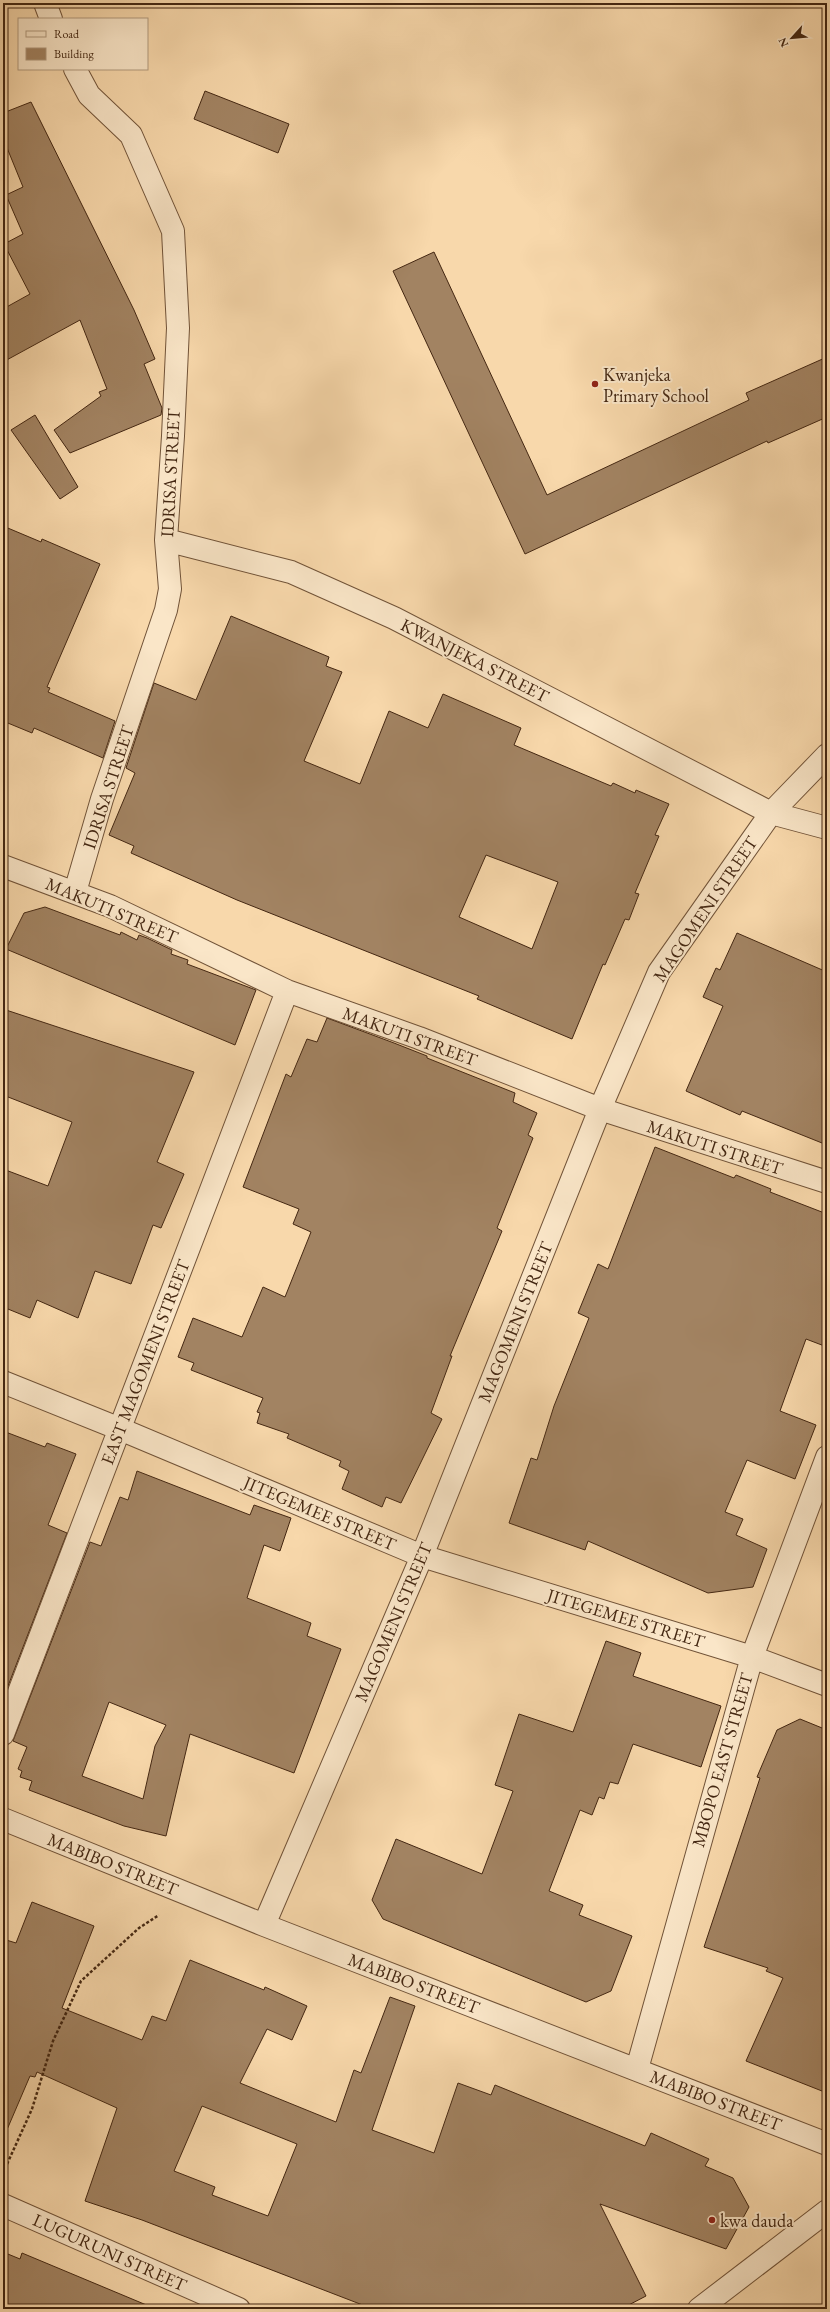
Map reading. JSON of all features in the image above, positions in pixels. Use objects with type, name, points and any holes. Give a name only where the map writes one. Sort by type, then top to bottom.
[{"type":"street","points":[[45,3],[51,18]]},
{"type":"street","name":"IDRISA STREET","points":[[74,892],[102,799],[166,610],[170,588],[166,540],[178,328],[173,230],[131,135],[89,95],[76,70]]},
{"type":"street","name":"KWANJEKA STREET","points":[[166,540],[291,572],[380,612],[771,813],[827,828]]},
{"type":"street","name":"MAGOMENI STREET","points":[[264,1925],[422,1556],[600,1109],[659,972],[771,813],[827,755]]},
{"type":"street","name":"MAKUTI STREET","points":[[3,866],[110,906],[287,991],[419,1038],[600,1109],[827,1182]]},
{"type":"street","name":"EAST MAGOMENI STREET","points":[[3,1734],[287,991]]},
{"type":"street","name":"JITEGEMEE STREET","points":[[3,1382],[120,1429],[422,1556],[752,1657],[827,1685]]},
{"type":"street","name":"MBOPO EAST STREET","points":[[637,2069],[752,1657],[827,1457]]},
{"type":"street","name":"MABIBO STREET","points":[[3,1819],[264,1925],[827,2144]]},
{"type":"street","name":"LUGURUNI STREET","points":[[3,2205],[239,2309]]},
{"type":"street","points":[[699,2309],[827,2211]]},
{"type":"path","points":[[3,2173],[32,2109],[52,2041],[81,1981],[139,1928],[167,1910],[180,1891]]},
{"type":"building","points":[[205,91],[289,124],[278,153],[194,119]]},
{"type":"building","points":[[31,102],[134,310],[155,359],[144,364],[162,408],[161,415],[70,453],[54,430],[101,396],[99,392],[107,389],[80,320],[3,362],[3,309],[30,294],[4,244],[23,234],[6,195],[23,187],[3,138],[3,113]]},
{"type":"building","points":[[434,252],[547,495],[749,400],[746,393],[827,357],[827,417],[768,443],[767,441],[525,554],[393,271]]},
{"type":"building","points":[[35,415],[78,487],[60,499],[11,430]]},
{"type":"building","points":[[3,526],[41,542],[42,539],[100,564],[47,687],[50,688],[48,692],[115,721],[103,758],[34,728],[32,733],[3,721]]},
{"type":"building","points":[[231,616],[329,657],[326,666],[342,672],[304,761],[360,784],[389,711],[428,728],[443,694],[521,728],[514,745],[611,786],[613,783],[635,793],[636,790],[669,804],[655,835],[659,836],[635,893],[639,894],[629,920],[625,919],[605,965],[603,964],[572,1039],[477,999],[479,996],[237,900],[131,853],[134,846],[109,835],[135,773],[126,768],[154,683],[196,700]],"holes":[[[486,855],[558,882],[532,949],[459,917]]]},
{"type":"building","points":[[45,907],[120,935],[121,932],[137,940],[139,935],[147,938],[172,950],[171,954],[188,960],[187,964],[256,990],[235,1045],[6,949],[24,913]]},
{"type":"building","points":[[737,933],[827,972],[827,1145],[742,1111],[740,1115],[686,1091],[723,1006],[703,997],[716,968],[720,970]]},
{"type":"building","points":[[3,1009],[194,1072],[157,1162],[184,1174],[161,1228],[153,1225],[131,1284],[95,1271],[78,1318],[37,1300],[30,1318],[3,1307],[3,1169],[48,1186],[72,1122],[3,1095]]},
{"type":"building","points":[[327,1018],[427,1056],[427,1058],[515,1093],[513,1102],[537,1113],[528,1135],[533,1138],[497,1228],[502,1231],[450,1356],[452,1356],[431,1413],[442,1419],[401,1503],[386,1497],[382,1507],[342,1489],[349,1471],[339,1466],[341,1461],[287,1438],[289,1434],[257,1423],[260,1413],[257,1412],[263,1398],[191,1370],[194,1363],[178,1357],[193,1318],[242,1337],[263,1287],[285,1297],[311,1232],[293,1224],[299,1209],[243,1187],[286,1074],[291,1077],[307,1039],[317,1042]]},
{"type":"building","points":[[655,1147],[734,1178],[736,1175],[771,1189],[770,1192],[827,1214],[827,1347],[806,1339],[780,1411],[816,1425],[795,1479],[747,1460],[725,1512],[743,1519],[736,1535],[767,1549],[753,1587],[708,1593],[588,1541],[585,1550],[509,1523],[531,1458],[537,1460],[554,1406],[589,1318],[578,1313],[598,1264],[608,1269]]},
{"type":"building","points":[[3,1431],[45,1447],[47,1443],[76,1454],[48,1525],[67,1533],[3,1699]]},
{"type":"building","points":[[137,1471],[250,1515],[254,1505],[291,1518],[280,1551],[264,1545],[247,1598],[311,1623],[307,1636],[341,1649],[294,1773],[190,1734],[166,1836],[124,1826],[29,1790],[32,1781],[20,1777],[22,1771],[18,1769],[27,1747],[13,1741],[90,1542],[101,1546],[120,1497],[128,1500]],"holes":[[[109,1702],[166,1725],[155,1746],[143,1799],[82,1776]]]},
{"type":"building","points":[[606,1641],[641,1653],[633,1676],[721,1706],[701,1767],[633,1744],[618,1784],[610,1782],[604,1799],[599,1797],[592,1815],[580,1810],[549,1891],[583,1905],[579,1915],[632,1936],[611,1991],[586,2002],[383,1919],[372,1900],[396,1839],[482,1874],[513,1791],[495,1785],[519,1714],[573,1732]]},
{"type":"building","points":[[800,1719],[827,1730],[827,2093],[746,2061],[783,1978],[766,1971],[768,1968],[704,1947],[760,1778],[757,1777],[777,1730]]},
{"type":"building","points":[[32,1902],[94,1926],[62,2008],[142,2040],[152,2016],[166,2021],[190,1960],[264,1990],[265,1987],[307,2006],[292,2040],[267,2029],[240,2083],[336,2122],[354,2070],[361,2073],[390,1997],[415,2006],[372,2130],[434,2153],[458,2083],[491,2095],[495,2085],[645,2146],[651,2133],[709,2159],[705,2166],[733,2178],[749,2207],[726,2249],[600,2204],[646,2296],[621,2309],[373,2309],[142,2220],[85,2201],[117,2108],[37,2072],[35,2077],[30,2076],[3,2139],[3,1939],[16,1943]],"holes":[[[202,2106],[297,2144],[268,2216],[212,2195],[215,2187],[174,2171]]]},
{"type":"building","points":[[3,2252],[20,2259],[22,2253],[156,2309],[3,2309]]},
{"type":"place","name":"Kwanjeka Primary School","points":[[595,384]]},
{"type":"place","name":"kwa dauda","points":[[712,2220]]}]
